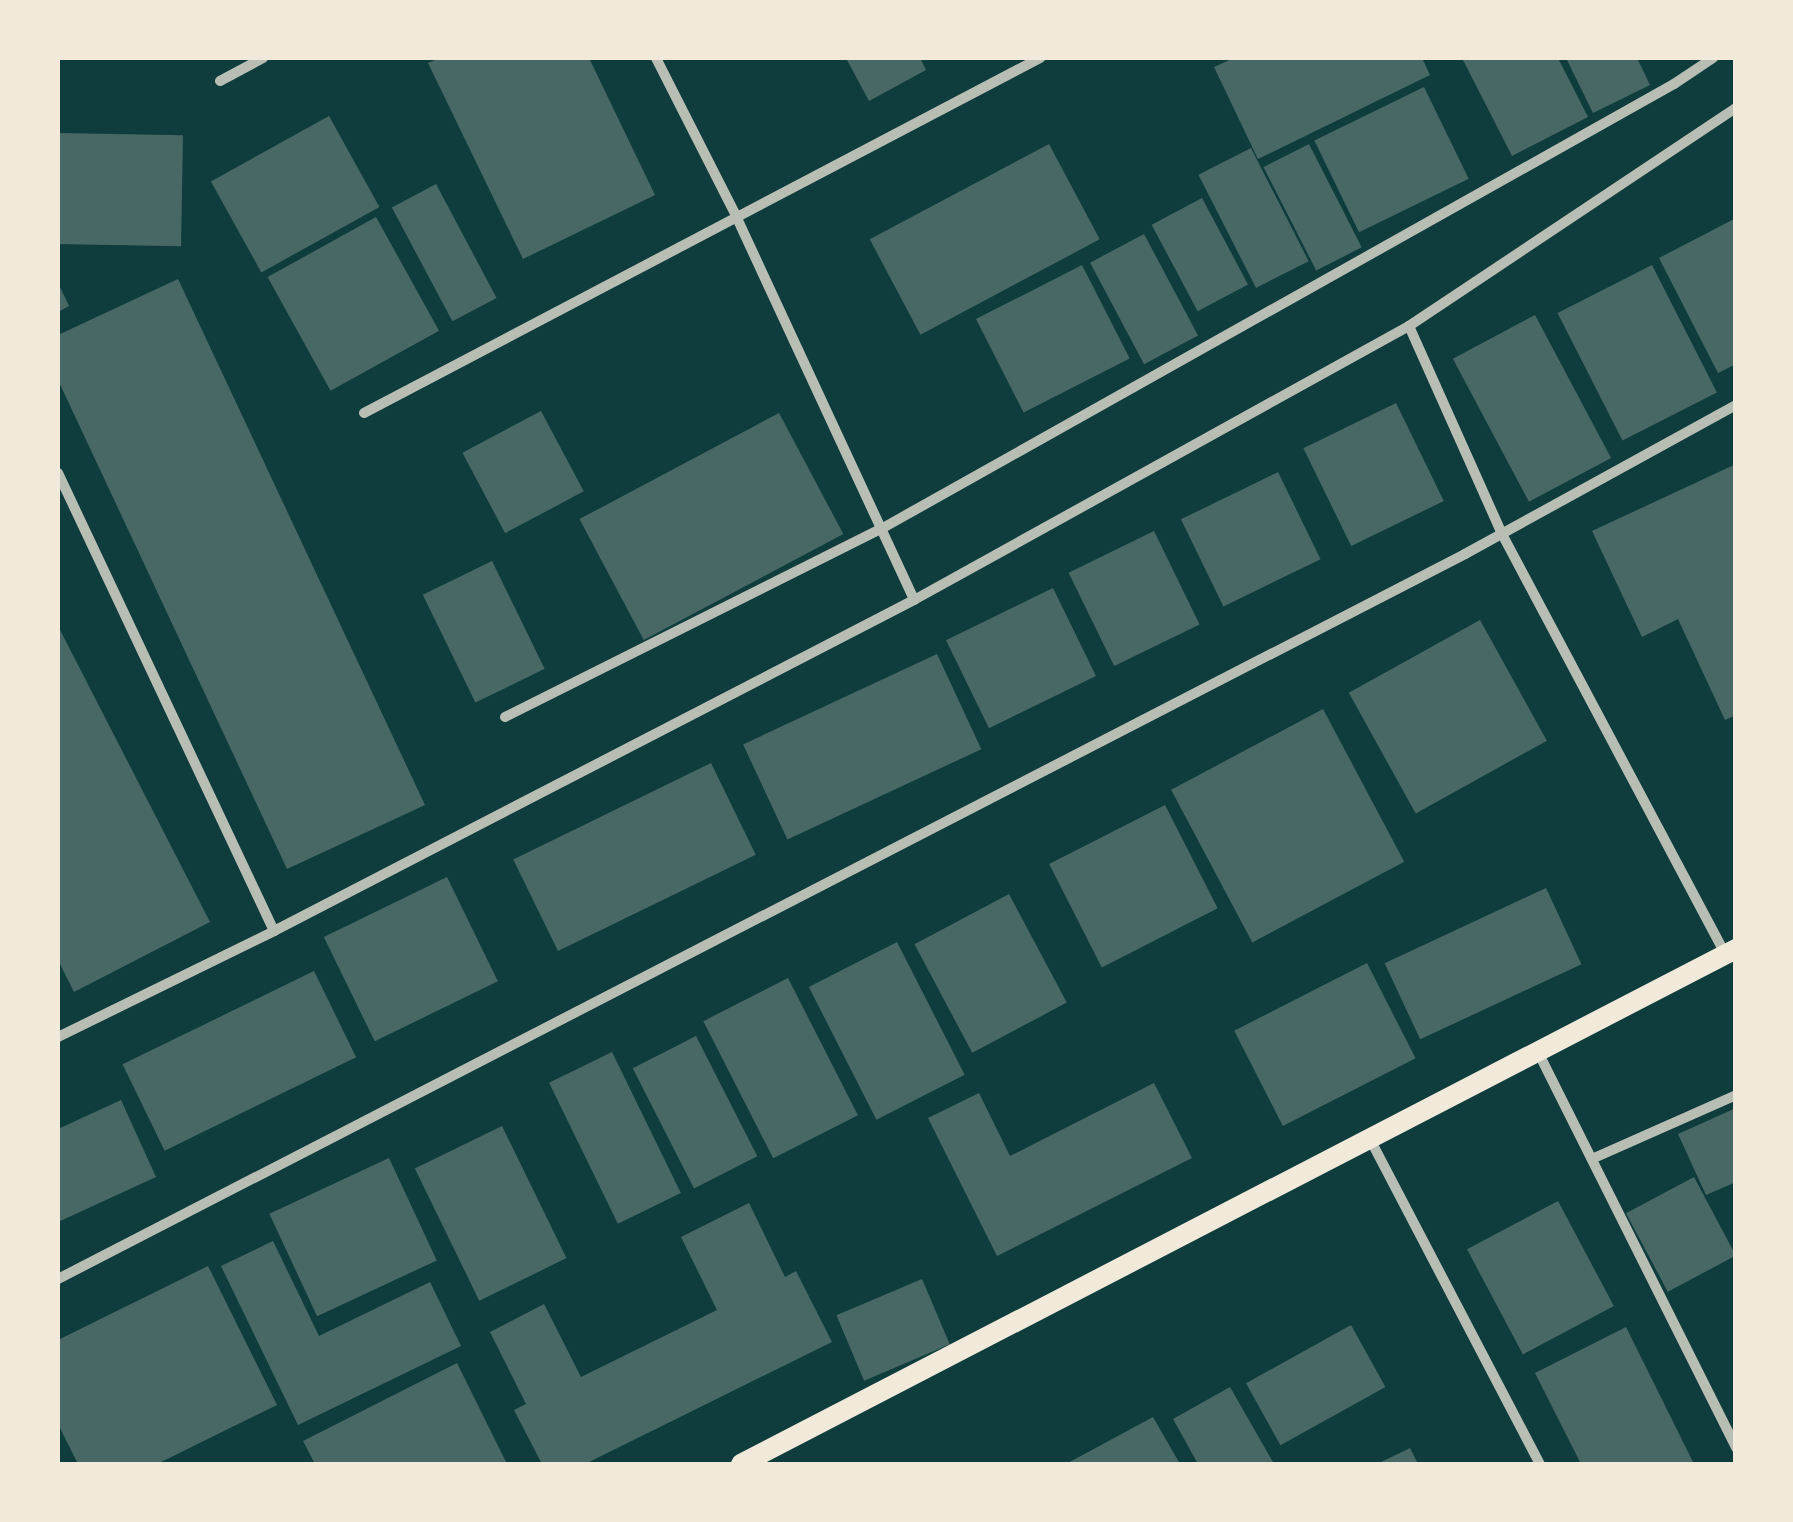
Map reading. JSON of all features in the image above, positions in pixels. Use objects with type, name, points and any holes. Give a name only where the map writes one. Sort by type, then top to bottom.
[{"type":"main road","points":[[742,1464],[1730,952]]},
{"type":"street","points":[[220,80],[263,58]]},
{"type":"street","points":[[656,58],[736,216],[914,600]]},
{"type":"street","points":[[364,414],[1040,58]]},
{"type":"street","points":[[505,716],[881,529],[1674,84],[1713,58]]},
{"type":"street","points":[[58,1037],[914,600],[1408,326],[1736,108]]},
{"type":"street","points":[[1408,326],[1502,534],[1730,952]]},
{"type":"street","points":[[58,1279],[1502,534],[1736,405]]},
{"type":"street","points":[[58,473],[274,930]]},
{"type":"street","points":[[1539,1054],[1736,1448]]},
{"type":"street","points":[[1594,1158],[1736,1095]]},
{"type":"street","points":[[1371,1141],[1540,1464]]},
{"type":"building","points":[[440,58],[589,58],[655,195],[523,259],[428,63]]},
{"type":"building","points":[[846,58],[920,58],[926,70],[869,101]]},
{"type":"building","points":[[1234,58],[1422,58],[1430,75],[1258,159],[1214,67]]},
{"type":"building","points":[[1462,58],[1558,58],[1588,117],[1512,156]]},
{"type":"building","points":[[1566,58],[1637,58],[1650,85],[1593,113]]},
{"type":"building","points":[[1424,87],[1469,179],[1359,232],[1314,140]]},
{"type":"building","points":[[329,116],[379,207],[261,272],[211,181]]},
{"type":"building","points":[[58,133],[183,135],[181,246],[58,244]]},
{"type":"building","points":[[1049,144],[1100,239],[920,335],[870,239]]},
{"type":"building","points":[[1309,144],[1362,247],[1316,271],[1264,167]]},
{"type":"building","points":[[1251,148],[1309,261],[1256,288],[1198,175]]},
{"type":"building","points":[[436,184],[497,298],[452,321],[392,207]]},
{"type":"building","points":[[1202,198],[1248,285],[1198,311],[1152,225]]},
{"type":"building","points":[[376,217],[439,331],[331,391],[268,277]]},
{"type":"building","points":[[1736,218],[1736,364],[1718,373],[1659,258]]},
{"type":"building","points":[[1144,234],[1198,336],[1144,364],[1090,263]]},
{"type":"building","points":[[1082,265],[1130,359],[1024,413],[976,319]]},
{"type":"building","points":[[1652,265],[1717,392],[1622,441],[1558,313]]},
{"type":"building","points":[[178,279],[425,805],[287,869],[58,380],[58,335]]},
{"type":"building","points":[[58,283],[69,306],[58,312]]},
{"type":"building","points":[[1535,315],[1611,458],[1529,502],[1453,359]]},
{"type":"building","points":[[1396,403],[1444,501],[1351,546],[1303,448]]},
{"type":"building","points":[[541,411],[584,491],[505,533],[462,453]]},
{"type":"building","points":[[779,413],[843,534],[644,640],[579,519]]},
{"type":"building","points":[[1736,464],[1736,715],[1725,720],[1678,619],[1642,637],[1592,531]]},
{"type":"building","points":[[1278,472],[1321,559],[1223,607],[1181,519]]},
{"type":"building","points":[[1154,531],[1200,624],[1114,666],[1069,573]]},
{"type":"building","points":[[492,561],[545,669],[475,703],[423,595]]},
{"type":"building","points":[[1053,588],[1096,676],[989,728],[946,640]]},
{"type":"building","points":[[1480,620],[1547,741],[1416,813],[1349,693]]},
{"type":"building","points":[[58,626],[210,922],[74,992],[58,960]]},
{"type":"building","points":[[937,654],[981,749],[787,840],[743,744]]},
{"type":"building","points":[[1323,709],[1404,862],[1252,942],[1171,790]]},
{"type":"building","points":[[711,763],[756,855],[558,951],[513,859]]},
{"type":"building","points":[[1165,805],[1218,908],[1102,967],[1049,864]]},
{"type":"building","points":[[447,877],[498,981],[375,1041],[324,937]]},
{"type":"building","points":[[1546,888],[1581,964],[1420,1039],[1385,963]]},
{"type":"building","points":[[1009,894],[1067,1003],[972,1053],[915,944]]},
{"type":"building","points":[[897,942],[965,1075],[876,1120],[809,987]]},
{"type":"building","points":[[1367,963],[1416,1058],[1283,1126],[1234,1031]]},
{"type":"building","points":[[314,971],[356,1057],[165,1151],[123,1064]]},
{"type":"building","points":[[788,978],[858,1115],[773,1158],[703,1021]]},
{"type":"building","points":[[696,1036],[757,1156],[694,1189],[633,1068]]},
{"type":"building","points":[[612,1052],[681,1193],[618,1224],[549,1083]]},
{"type":"building","points":[[1154,1083],[1192,1158],[997,1256],[928,1118],[979,1093],[1010,1156]]},
{"type":"building","points":[[121,1100],[156,1177],[58,1222],[58,1129]]},
{"type":"building","points":[[1736,1108],[1736,1182],[1706,1195],[1678,1134]]},
{"type":"building","points":[[502,1126],[566,1258],[479,1301],[415,1169]]},
{"type":"building","points":[[389,1158],[437,1260],[317,1316],[269,1214]]},
{"type":"building","points":[[1694,1177],[1736,1256],[1668,1292],[1626,1213]]},
{"type":"building","points":[[1558,1201],[1614,1306],[1523,1354],[1467,1249]]},
{"type":"building","points":[[749,1203],[785,1277],[796,1271],[832,1342],[585,1464],[542,1464],[514,1410],[526,1404],[490,1332],[544,1304],[581,1377],[717,1310],[681,1237]]},
{"type":"building","points":[[273,1241],[319,1336],[430,1282],[461,1346],[298,1425],[221,1266]]},
{"type":"building","points":[[208,1266],[277,1405],[157,1464],[78,1464],[58,1424],[58,1340]]},
{"type":"building","points":[[922,1279],[950,1344],[864,1381],[836,1315]]},
{"type":"building","points":[[1351,1325],[1385,1387],[1280,1445],[1246,1383]]},
{"type":"building","points":[[1626,1327],[1694,1464],[1581,1464],[1535,1373]]},
{"type":"building","points":[[457,1363],[507,1464],[315,1464],[303,1441]]},
{"type":"building","points":[[1230,1387],[1274,1464],[1198,1464],[1173,1419]]},
{"type":"building","points":[[1153,1417],[1180,1464],[1066,1464]]},
{"type":"building","points":[[1410,1448],[1418,1464],[1377,1464]]}]
